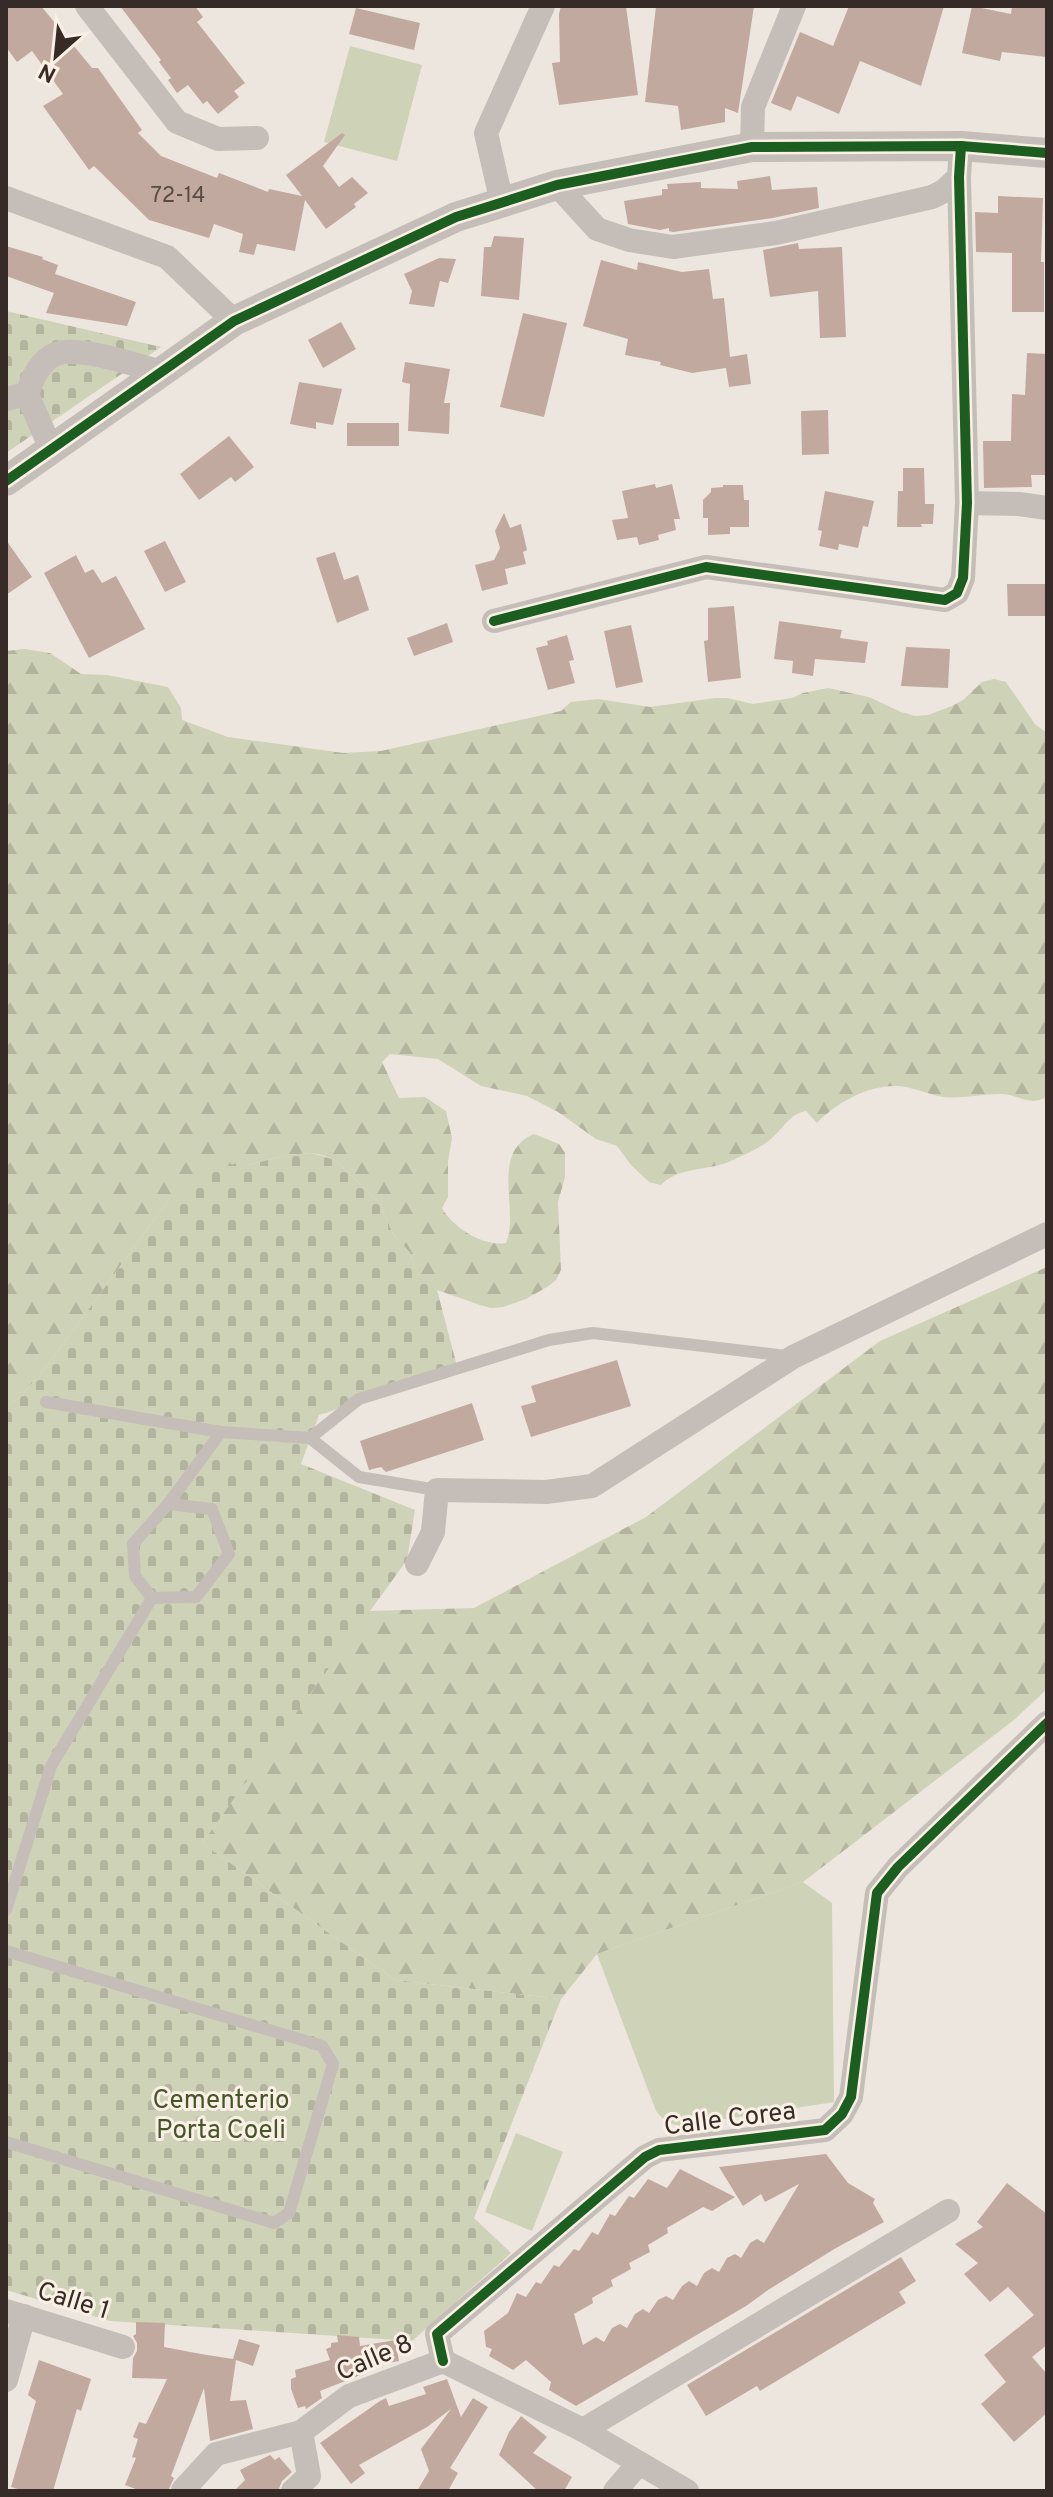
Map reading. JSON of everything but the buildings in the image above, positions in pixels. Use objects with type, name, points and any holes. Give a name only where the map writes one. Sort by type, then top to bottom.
[{"type":"street","points":[[87,6],[177,122],[218,139],[257,138]]},
{"type":"street","points":[[502,203],[486,133],[543,6]]},
{"type":"street","points":[[752,147],[753,107],[794,6]]},
{"type":"street","points":[[494,621],[706,567],[945,600],[957,593],[963,578],[967,503],[959,177],[961,146]]},
{"type":"street","points":[[6,481],[234,321],[456,217],[557,185],[752,147],[961,146],[1047,153]]},
{"type":"street","points":[[557,185],[597,229],[629,240],[673,247],[776,233],[932,197],[959,177]]},
{"type":"street","points":[[6,198],[167,257],[234,321]]},
{"type":"street","points":[[51,449],[16,396],[41,365],[56,353],[77,352],[162,372]]},
{"type":"street","points":[[967,503],[1047,508]]},
{"type":"street","points":[[417,1564],[433,1532],[437,1490],[546,1492],[592,1486],[793,1357],[1047,1234]]},
{"type":"street","name":"Calle Corea","points":[[443,2361],[437,2334],[645,2157],[659,2150],[825,2130],[842,2114],[851,2097],[877,1893],[898,1867],[1047,1723]]},
{"type":"street","points":[[583,2430],[948,2211]]},
{"type":"street","points":[[6,2380],[15,2314]]},
{"type":"street","name":"Calle 1","points":[[15,2314],[123,2347]]},
{"type":"street","name":"Calle 8","points":[[183,2490],[216,2454],[301,2432],[349,2396],[443,2361],[583,2430],[687,2491]]},
{"type":"street","points":[[293,2491],[309,2476],[301,2432]]},
{"type":"street","points":[[615,2491],[639,2463]]},
{"type":"lane","points":[[310,1438],[359,1399],[549,1340],[593,1333],[793,1357]]},
{"type":"lane","points":[[46,1402],[221,1432],[310,1438],[359,1477],[437,1490]]},
{"type":"lane","points":[[152,1598],[135,1576],[133,1544],[168,1504],[221,1432]]},
{"type":"lane","points":[[152,1598],[196,1597],[229,1554],[212,1509],[168,1504]]},
{"type":"lane","points":[[6,1910],[51,1766],[152,1598]]},
{"type":"lane","points":[[6,1951],[322,2046],[333,2064],[289,2213],[274,2223],[6,2142]]},
{"type":"green space","points":[[350,46],[422,65],[397,161],[324,142]]},
{"type":"green space","points":[[6,311],[161,347],[6,453]]},
{"type":"green space","points":[[25,649],[50,653],[81,674],[107,675],[168,687],[181,708],[182,720],[228,737],[343,753],[381,751],[561,711],[571,702],[598,699],[650,707],[715,698],[753,704],[828,688],[869,697],[915,716],[928,715],[952,706],[982,682],[994,679],[1006,682],[1035,724],[1047,733],[1047,1097],[1034,1101],[1000,1094],[937,1096],[901,1086],[873,1089],[842,1103],[817,1123],[806,1111],[800,1113],[768,1142],[753,1150],[724,1164],[677,1174],[661,1185],[649,1182],[617,1146],[596,1139],[558,1112],[527,1096],[481,1086],[438,1059],[390,1054],[382,1062],[399,1098],[425,1097],[446,1111],[452,1138],[448,1197],[442,1208],[461,1229],[479,1239],[506,1243],[510,1215],[509,1168],[520,1143],[534,1134],[559,1144],[565,1153],[565,1177],[558,1202],[561,1270],[556,1280],[526,1299],[503,1307],[491,1308],[437,1290],[418,1274],[410,1253],[393,1234],[379,1202],[335,1160],[312,1153],[286,1155],[249,1165],[237,1164],[168,1201],[44,1370],[19,1398],[6,1405],[6,651]]},
{"type":"green space","name":"Cementerio Porta Coeli","points":[[312,1153],[335,1160],[379,1202],[393,1234],[410,1253],[418,1274],[437,1290],[458,1370],[319,1415],[301,1464],[415,1510],[407,1560],[202,1843],[395,1980],[561,1999],[474,2218],[511,2253],[412,2341],[110,2321],[6,2290],[6,1405],[19,1398],[44,1370],[168,1201],[195,1175],[237,1163],[249,1165],[286,1155]]},
{"type":"green space","points":[[1047,1267],[1047,1689],[1014,1720],[803,1882],[597,1954],[561,1999],[395,1980],[202,1843],[368,1611],[474,1608],[646,1517],[880,1341]]},
{"type":"green space","points":[[803,1882],[832,1903],[834,2102],[680,2126],[666,2122],[656,2111],[597,1954]]},
{"type":"green space","points":[[516,2133],[563,2152],[532,2231],[485,2212]]},
{"type":"cycle path","points":[[6,481],[234,321],[456,217],[557,185],[752,147],[961,146],[1047,153]]},
{"type":"cycle path","points":[[494,621],[706,567],[945,600],[957,593],[963,578],[967,503],[959,177],[961,146]]},
{"type":"cycle path","points":[[443,2361],[437,2334],[645,2157],[659,2150],[825,2130],[842,2114],[851,2097],[877,1893],[898,1867],[1047,1723]]}]
